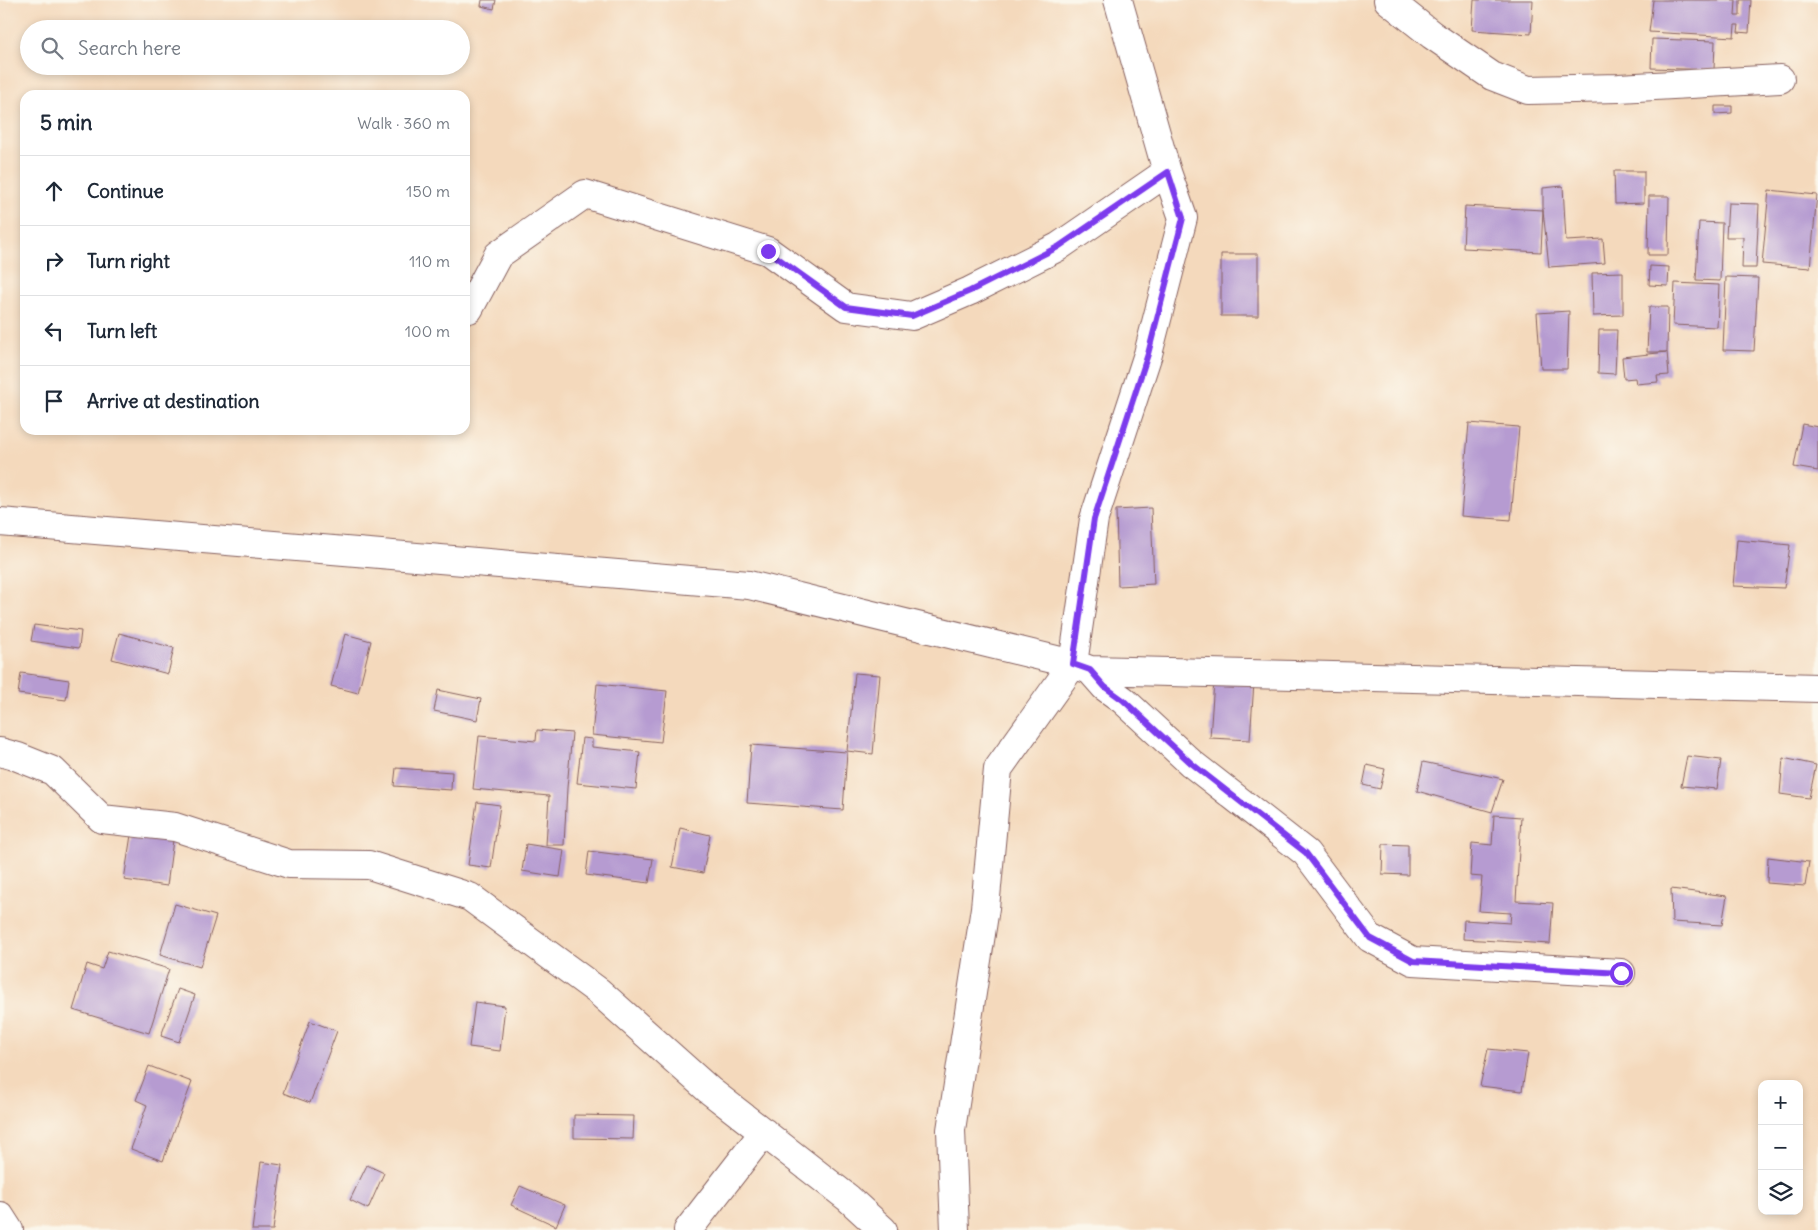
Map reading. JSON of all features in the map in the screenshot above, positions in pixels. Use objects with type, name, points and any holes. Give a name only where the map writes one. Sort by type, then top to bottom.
[{"type":"street","points":[[955,1230],[952,1130],[985,908],[998,769],[1082,667],[1094,519],[1148,354],[1183,218],[1118,0]]},
{"type":"street","points":[[1388,0],[1432,35],[1492,76],[1528,90],[1619,88],[1780,78]]},
{"type":"street","points":[[470,307],[498,255],[586,194],[768,251],[846,307],[912,316],[970,291],[1058,247],[1168,172]]},
{"type":"street","points":[[0,522],[749,585],[1082,667],[1818,688]]},
{"type":"street","points":[[1082,667],[1123,700],[1191,763],[1306,853],[1370,938],[1413,961],[1621,973]]},
{"type":"street","points":[[0,752],[53,771],[102,819],[175,827],[289,864],[369,865],[470,897],[598,991],[709,1090],[848,1198],[883,1230]]},
{"type":"street","points":[[688,1230],[764,1132]]},
{"type":"street","points":[[0,1216],[9,1230]]},
{"type":"building","points":[[482,0],[496,0],[494,9],[481,6]]},
{"type":"building","points":[[1474,0],[1533,0],[1531,34],[1472,30]]},
{"type":"building","points":[[1653,0],[1736,0],[1735,16],[1740,16],[1740,0],[1751,0],[1749,33],[1738,32],[1739,25],[1735,25],[1734,37],[1649,32]]},
{"type":"building","points":[[1652,39],[1715,41],[1714,70],[1651,68]]},
{"type":"building","points":[[1715,106],[1732,106],[1732,113],[1715,114]]},
{"type":"building","points":[[1614,171],[1644,171],[1644,203],[1615,204]]},
{"type":"building","points":[[1563,186],[1566,241],[1603,239],[1605,263],[1549,267],[1543,210],[1543,188]]},
{"type":"building","points":[[1769,190],[1817,195],[1810,268],[1762,264]]},
{"type":"building","points":[[1649,196],[1669,196],[1668,255],[1648,255]]},
{"type":"building","points":[[1728,203],[1759,204],[1756,268],[1742,268],[1743,237],[1726,237]]},
{"type":"building","points":[[1465,206],[1543,210],[1541,252],[1463,248]]},
{"type":"building","points":[[1699,222],[1722,223],[1720,281],[1696,280]]},
{"type":"building","points":[[1221,254],[1258,254],[1258,316],[1221,316]]},
{"type":"building","points":[[1650,266],[1669,267],[1668,286],[1649,285]]},
{"type":"building","points":[[1623,272],[1623,315],[1593,316],[1592,273]]},
{"type":"building","points":[[1726,277],[1758,278],[1754,351],[1723,350]]},
{"type":"building","points":[[1675,283],[1719,285],[1717,327],[1673,325]]},
{"type":"building","points":[[1649,307],[1668,307],[1667,352],[1647,352]]},
{"type":"building","points":[[1569,311],[1567,369],[1541,369],[1537,313]]},
{"type":"building","points":[[1599,330],[1617,330],[1615,374],[1598,373]]},
{"type":"building","points":[[1667,352],[1669,375],[1657,376],[1658,382],[1636,384],[1635,378],[1624,379],[1622,357]]},
{"type":"building","points":[[1469,423],[1519,427],[1511,520],[1461,516]]},
{"type":"building","points":[[1802,424],[1818,427],[1818,471],[1794,467]]},
{"type":"building","points":[[1151,508],[1154,584],[1118,586],[1116,510]]},
{"type":"building","points":[[1737,540],[1790,545],[1784,588],[1733,586]]},
{"type":"building","points":[[34,625],[81,631],[79,648],[31,641]]},
{"type":"building","points":[[119,633],[174,648],[168,674],[112,659]]},
{"type":"building","points":[[345,634],[371,641],[358,693],[331,686]]},
{"type":"building","points":[[1215,666],[1255,668],[1250,740],[1210,738]]},
{"type":"building","points":[[21,673],[69,680],[66,700],[18,694]]},
{"type":"building","points":[[855,673],[880,675],[873,754],[847,751]]},
{"type":"building","points":[[597,684],[667,691],[661,742],[592,735]]},
{"type":"building","points":[[438,690],[481,699],[477,720],[434,711]]},
{"type":"building","points":[[537,730],[572,733],[564,845],[546,845],[549,796],[473,789],[479,736],[536,741]]},
{"type":"building","points":[[582,738],[592,739],[592,747],[640,752],[636,789],[577,783]]},
{"type":"building","points":[[751,745],[847,752],[843,810],[747,803]]},
{"type":"building","points":[[1687,756],[1721,760],[1717,789],[1681,786]]},
{"type":"building","points":[[1783,758],[1816,765],[1809,798],[1780,794]]},
{"type":"building","points":[[1423,762],[1503,779],[1492,812],[1417,791]]},
{"type":"building","points":[[1367,765],[1385,769],[1380,789],[1363,785]]},
{"type":"building","points":[[396,768],[452,772],[451,790],[394,786]]},
{"type":"building","points":[[477,802],[500,805],[491,868],[468,865]]},
{"type":"building","points":[[1494,815],[1521,817],[1516,901],[1553,903],[1550,944],[1463,939],[1464,920],[1510,923],[1511,913],[1479,911],[1482,877],[1470,876],[1472,843],[1492,845]]},
{"type":"building","points":[[680,828],[710,835],[703,873],[672,867]]},
{"type":"building","points":[[131,835],[173,840],[167,886],[124,880]]},
{"type":"building","points":[[526,844],[564,850],[560,877],[522,871]]},
{"type":"building","points":[[1383,844],[1408,845],[1408,875],[1382,874]]},
{"type":"building","points":[[589,851],[653,859],[649,883],[586,875]]},
{"type":"building","points":[[1768,857],[1809,862],[1805,886],[1767,883]]},
{"type":"building","points":[[1671,889],[1727,896],[1722,925],[1672,922]]},
{"type":"building","points":[[175,904],[216,916],[200,967],[160,955]]},
{"type":"building","points":[[108,951],[169,969],[149,1033],[73,1010],[87,964],[102,969]]},
{"type":"building","points":[[178,989],[195,995],[179,1042],[161,1036]]},
{"type":"building","points":[[475,1002],[505,1006],[500,1051],[469,1047]]},
{"type":"building","points":[[310,1021],[337,1031],[310,1103],[283,1093]]},
{"type":"building","points":[[1488,1049],[1528,1053],[1522,1091],[1480,1086]]},
{"type":"building","points":[[149,1066],[192,1082],[163,1161],[131,1149],[147,1105],[136,1100]]},
{"type":"building","points":[[574,1115],[634,1116],[633,1139],[574,1138]]},
{"type":"building","points":[[261,1162],[282,1165],[273,1230],[252,1230]]},
{"type":"building","points":[[367,1165],[384,1173],[368,1209],[350,1200]]},
{"type":"building","points":[[520,1186],[565,1205],[556,1226],[511,1205]]},
{"type":"route","points":[[768,251],[846,307],[912,316],[970,291],[1058,247],[1168,172],[1183,218],[1148,354],[1094,519],[1073,664],[1090,670],[1105,687],[1123,700],[1191,763],[1306,853],[1370,938],[1413,961],[1621,973]]}]
